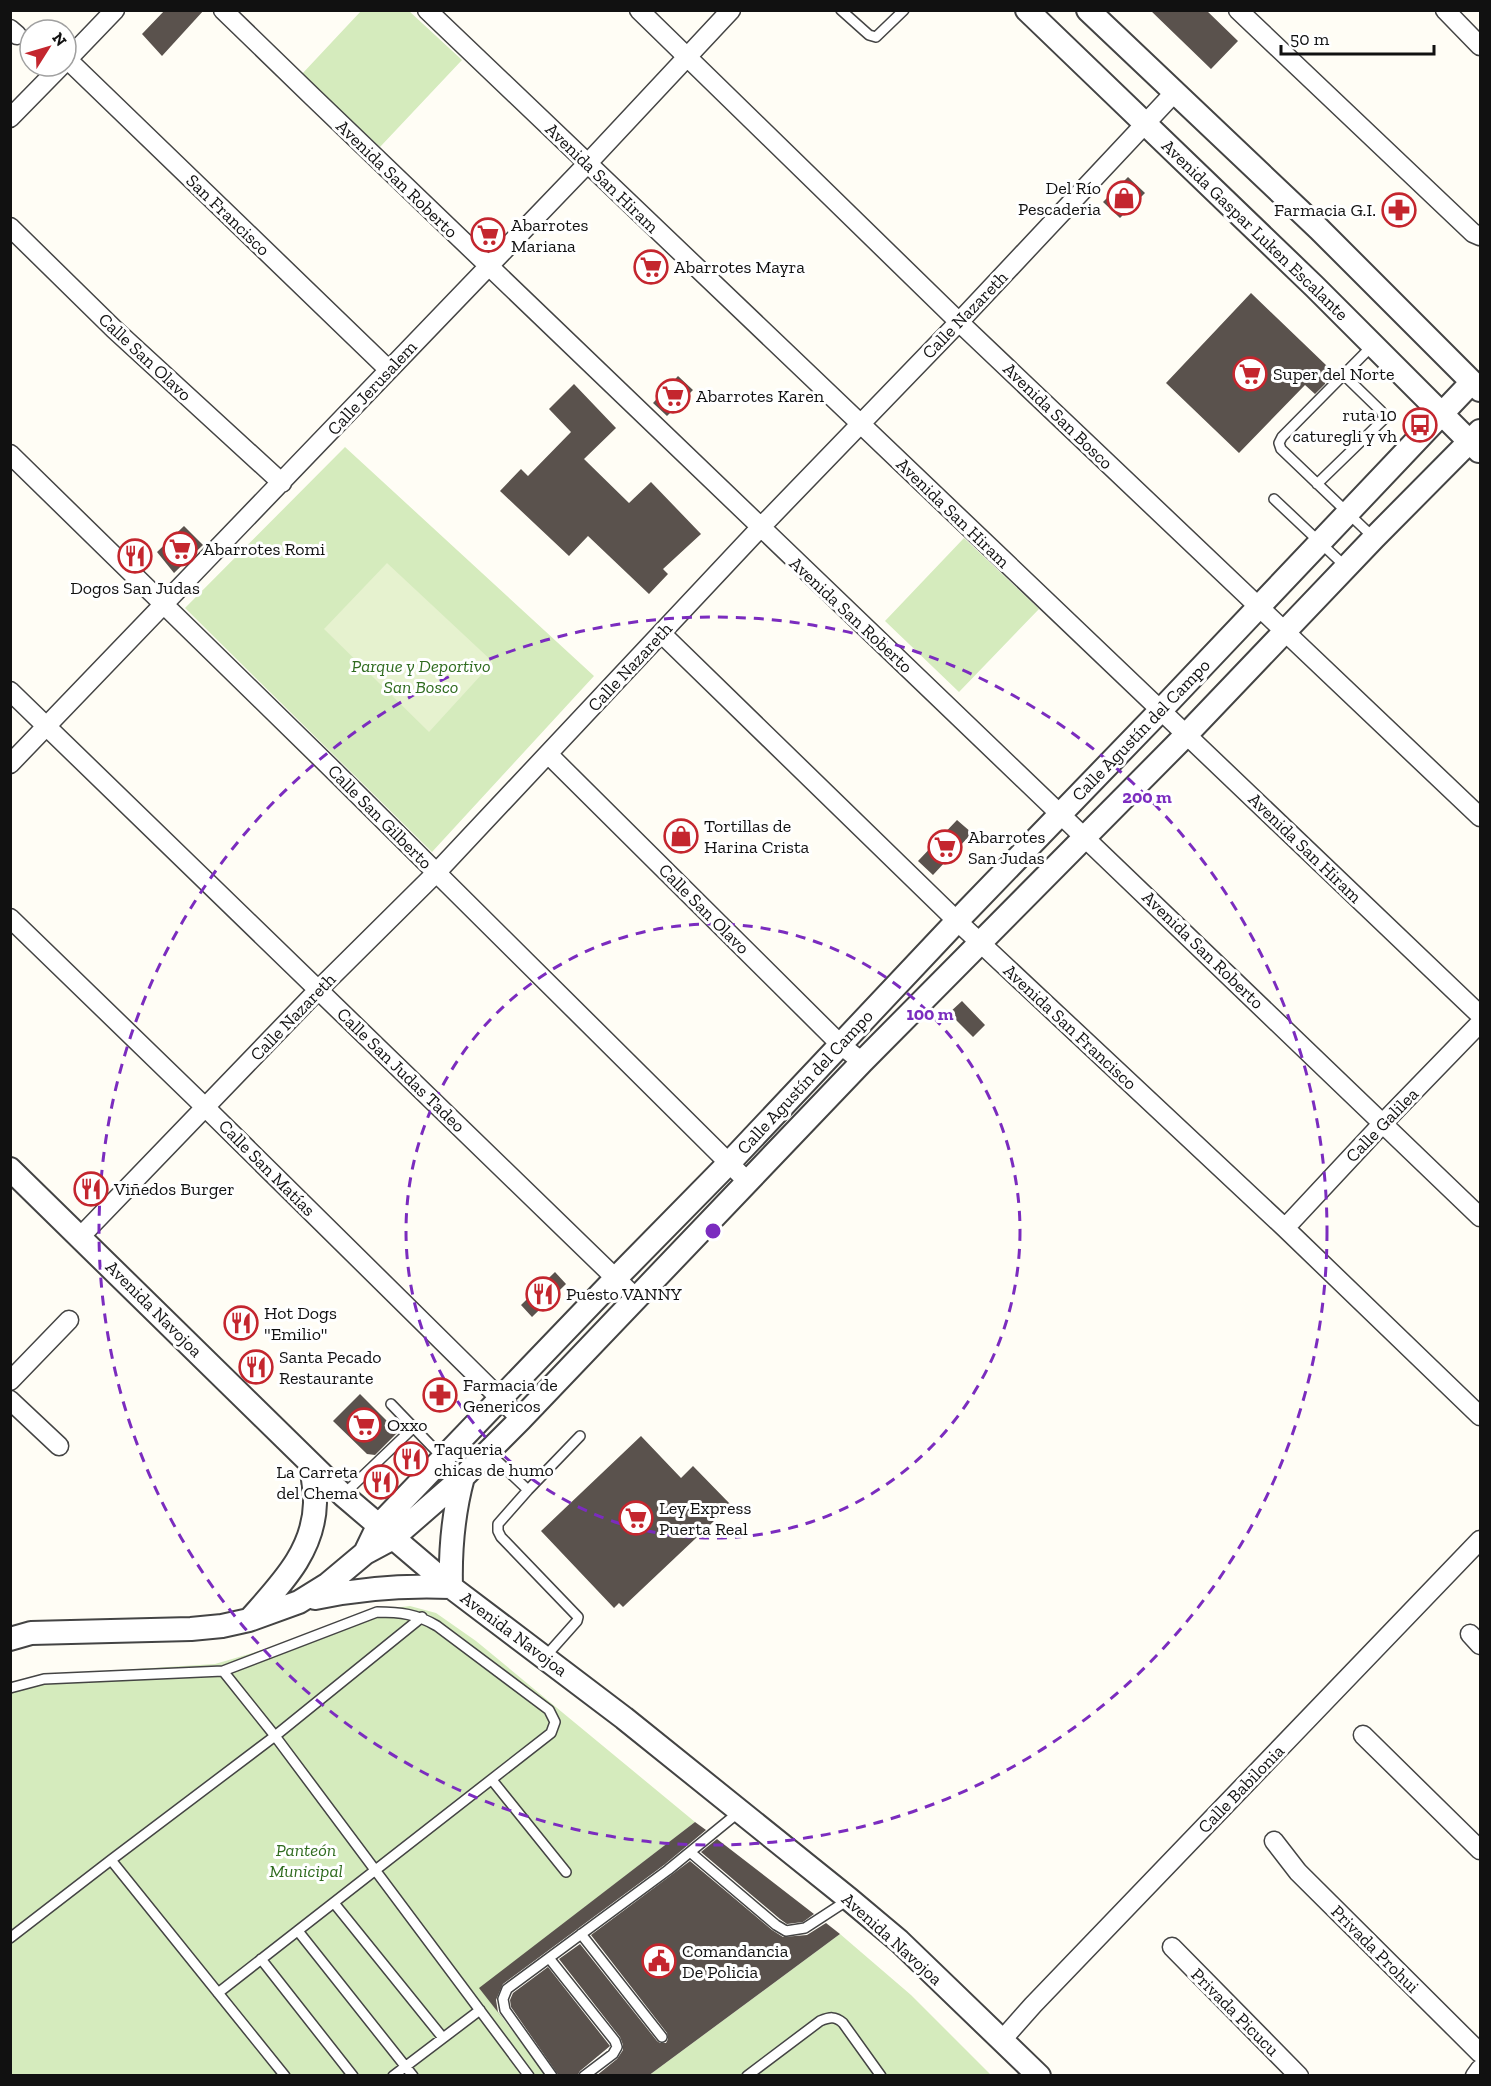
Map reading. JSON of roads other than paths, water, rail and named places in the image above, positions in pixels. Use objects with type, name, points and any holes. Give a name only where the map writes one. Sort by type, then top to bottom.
[{"type":"street","points":[[78,48],[115,10]]},
{"type":"street","name":"Avenida San Roberto","points":[[223,10],[759,529],[1060,813],[1480,1217]]},
{"type":"street","name":"Avenida San Hiram","points":[[427,10],[1480,1015]]},
{"type":"street","name":"Avenida San Bosco","points":[[639,10],[959,322],[1480,817]]},
{"type":"street","name":"Calle Jerusalem","points":[[10,764],[282,483],[731,10]]},
{"type":"street","name":"Avenida Gaspar Luken Escalante","points":[[1026,10],[1443,414],[1477,442]]},
{"type":"street","points":[[1088,10],[1319,229],[1478,384]]},
{"type":"street","points":[[1238,10],[1473,233],[1480,236]]},
{"type":"street","points":[[1444,10],[1480,46]]},
{"type":"street","name":"San Francisco","points":[[78,74],[389,370]]},
{"type":"street","points":[[10,118],[49,78]]},
{"type":"street","name":"Calle Nazareth","points":[[80,1237],[319,989],[436,873],[1174,93]]},
{"type":"street","name":"Calle San Olavo","points":[[10,227],[114,329],[282,483]]},
{"type":"street","name":"Calle Agustín del Campo","points":[[386,1532],[444,1459],[615,1279],[729,1163],[957,921],[1443,414],[1478,384]]},
{"type":"street","name":"Calle Agustín del Campo","points":[[386,1532],[463,1477],[637,1299],[862,1062],[1186,735],[1374,538],[1477,442]]},
{"type":"street","name":"Calle San Gilberto","points":[[10,454],[747,1181]]},
{"type":"street","name":"Avenida San Francisco","points":[[662,634],[981,944],[1285,1228],[1480,1416]]},
{"type":"street","name":"Calle San Judas Tadeo","points":[[10,691],[637,1299]]},
{"type":"street","name":"Calle San Olavo","points":[[548,754],[841,1045],[862,1062]]},
{"type":"street","name":"Calle San Matías","points":[[10,918],[521,1419]]},
{"type":"street","name":"Calle Galilea","points":[[1285,1228],[1480,1023]]},
{"type":"street","name":"Avenida Navojoa","points":[[10,1169],[343,1495],[451,1587],[545,1657],[849,1899],[899,1941],[1039,2076]]},
{"type":"street","points":[[10,1381],[69,1320]]},
{"type":"street","points":[[10,1400],[59,1446]]},
{"type":"street","points":[[249,1620],[289,1575],[307,1542],[315,1504],[311,1466]]},
{"type":"street","points":[[10,1639],[31,1633],[191,1629],[222,1626],[249,1620],[299,1602],[375,1587],[413,1585],[451,1587],[450,1551],[455,1507],[463,1477]]},
{"type":"street","points":[[299,1602],[328,1584],[386,1532]]},
{"type":"street","name":"Calle Babilonia","points":[[1002,2040],[1480,1540]]},
{"type":"street","points":[[1363,1735],[1480,1850]]},
{"type":"street","name":"Privada Prohui","points":[[1274,1841],[1298,1872],[1480,2053]]},
{"type":"street","name":"Privada Picucu","points":[[1172,1947],[1299,2076]]},
{"type":"street","points":[[1474,2076],[1480,2069]]},
{"type":"lane","points":[[841,10],[869,35],[876,37],[904,10]]},
{"type":"lane","points":[[1373,345],[1282,437],[1279,443],[1281,449],[1374,538]]},
{"type":"lane","points":[[1317,484],[1384,419],[1381,411],[1344,375]]},
{"type":"lane","points":[[1274,499],[1346,567]]},
{"type":"lane","points":[[391,1404],[444,1459]]},
{"type":"lane","points":[[343,1495],[414,1427]]},
{"type":"lane","points":[[545,1657],[578,1617],[498,1531],[498,1524],[580,1436]]},
{"type":"lane","points":[[488,1452],[528,1490]]},
{"type":"lane","points":[[10,1688],[44,1679],[223,1671],[377,1612],[402,1612],[422,1617],[437,1626],[549,1710],[555,1722],[551,1734],[218,1993]]},
{"type":"lane","points":[[10,1938],[275,1736],[422,1617]]},
{"type":"lane","points":[[223,1671],[275,1736],[529,2076]]},
{"type":"lane","points":[[492,1780],[566,1872]]},
{"type":"lane","points":[[552,2076],[505,2010],[503,1999],[507,1989],[741,1811]]},
{"type":"lane","points":[[690,1852],[786,1931],[805,1928],[849,1899]]},
{"type":"lane","points":[[111,1860],[285,2076]]},
{"type":"lane","points":[[334,1903],[443,2038]]},
{"type":"lane","points":[[298,1931],[413,2076]]},
{"type":"lane","points":[[581,1934],[662,2037]]},
{"type":"lane","points":[[549,1958],[615,2041],[616,2047],[613,2054],[584,2076]]},
{"type":"lane","points":[[261,1959],[353,2076]]},
{"type":"lane","points":[[393,2076],[480,2010]]},
{"type":"lane","points":[[747,2076],[820,2021],[829,2017],[843,2023],[880,2076]]},
{"type":"place","name":"Del Río Pescaderia","points":[[1124,198]]},
{"type":"place","name":"Farmacia G.I.","points":[[1399,210]]},
{"type":"place","name":"Abarrotes Mariana","points":[[488,235]]},
{"type":"place","name":"Abarrotes Mayra","points":[[651,267]]},
{"type":"place","name":"Super del Norte","points":[[1250,374]]},
{"type":"place","name":"Abarrotes Karen","points":[[673,396]]},
{"type":"place","name":"ruta 10 caturegli y vh","points":[[1420,425]]},
{"type":"place","name":"Abarrotes Romi","points":[[180,549]]},
{"type":"place","name":"Dogos San Judas","points":[[135,556]]},
{"type":"place","name":"Tortillas de Harina Crista","points":[[681,836]]},
{"type":"place","name":"Abarrotes San Judas","points":[[945,847]]},
{"type":"place","name":"Viñedos Burger","points":[[91,1189]]},
{"type":"place","name":"Puesto VANNY","points":[[543,1294]]},
{"type":"place","name":"Hot Dogs \"Emilio\"","points":[[241,1323]]},
{"type":"place","name":"Santa Pecado Restaurante","points":[[256,1367]]},
{"type":"place","name":"Farmacia de Genericos","points":[[440,1395]]},
{"type":"place","name":"Oxxo","points":[[364,1425]]},
{"type":"place","name":"Taqueria chicas de humo","points":[[411,1459]]},
{"type":"place","name":"La Carreta del Chema","points":[[381,1482]]},
{"type":"place","name":"Ley Express Puerta Real","points":[[636,1518]]},
{"type":"place","name":"Comandancia De Policia","points":[[659,1961]]},
{"type":"park label","name":"Parque y Deportivo San Bosco","points":[[421,676]]},
{"type":"park label","name":"Panteón Municipal","points":[[306,1860]]}]
